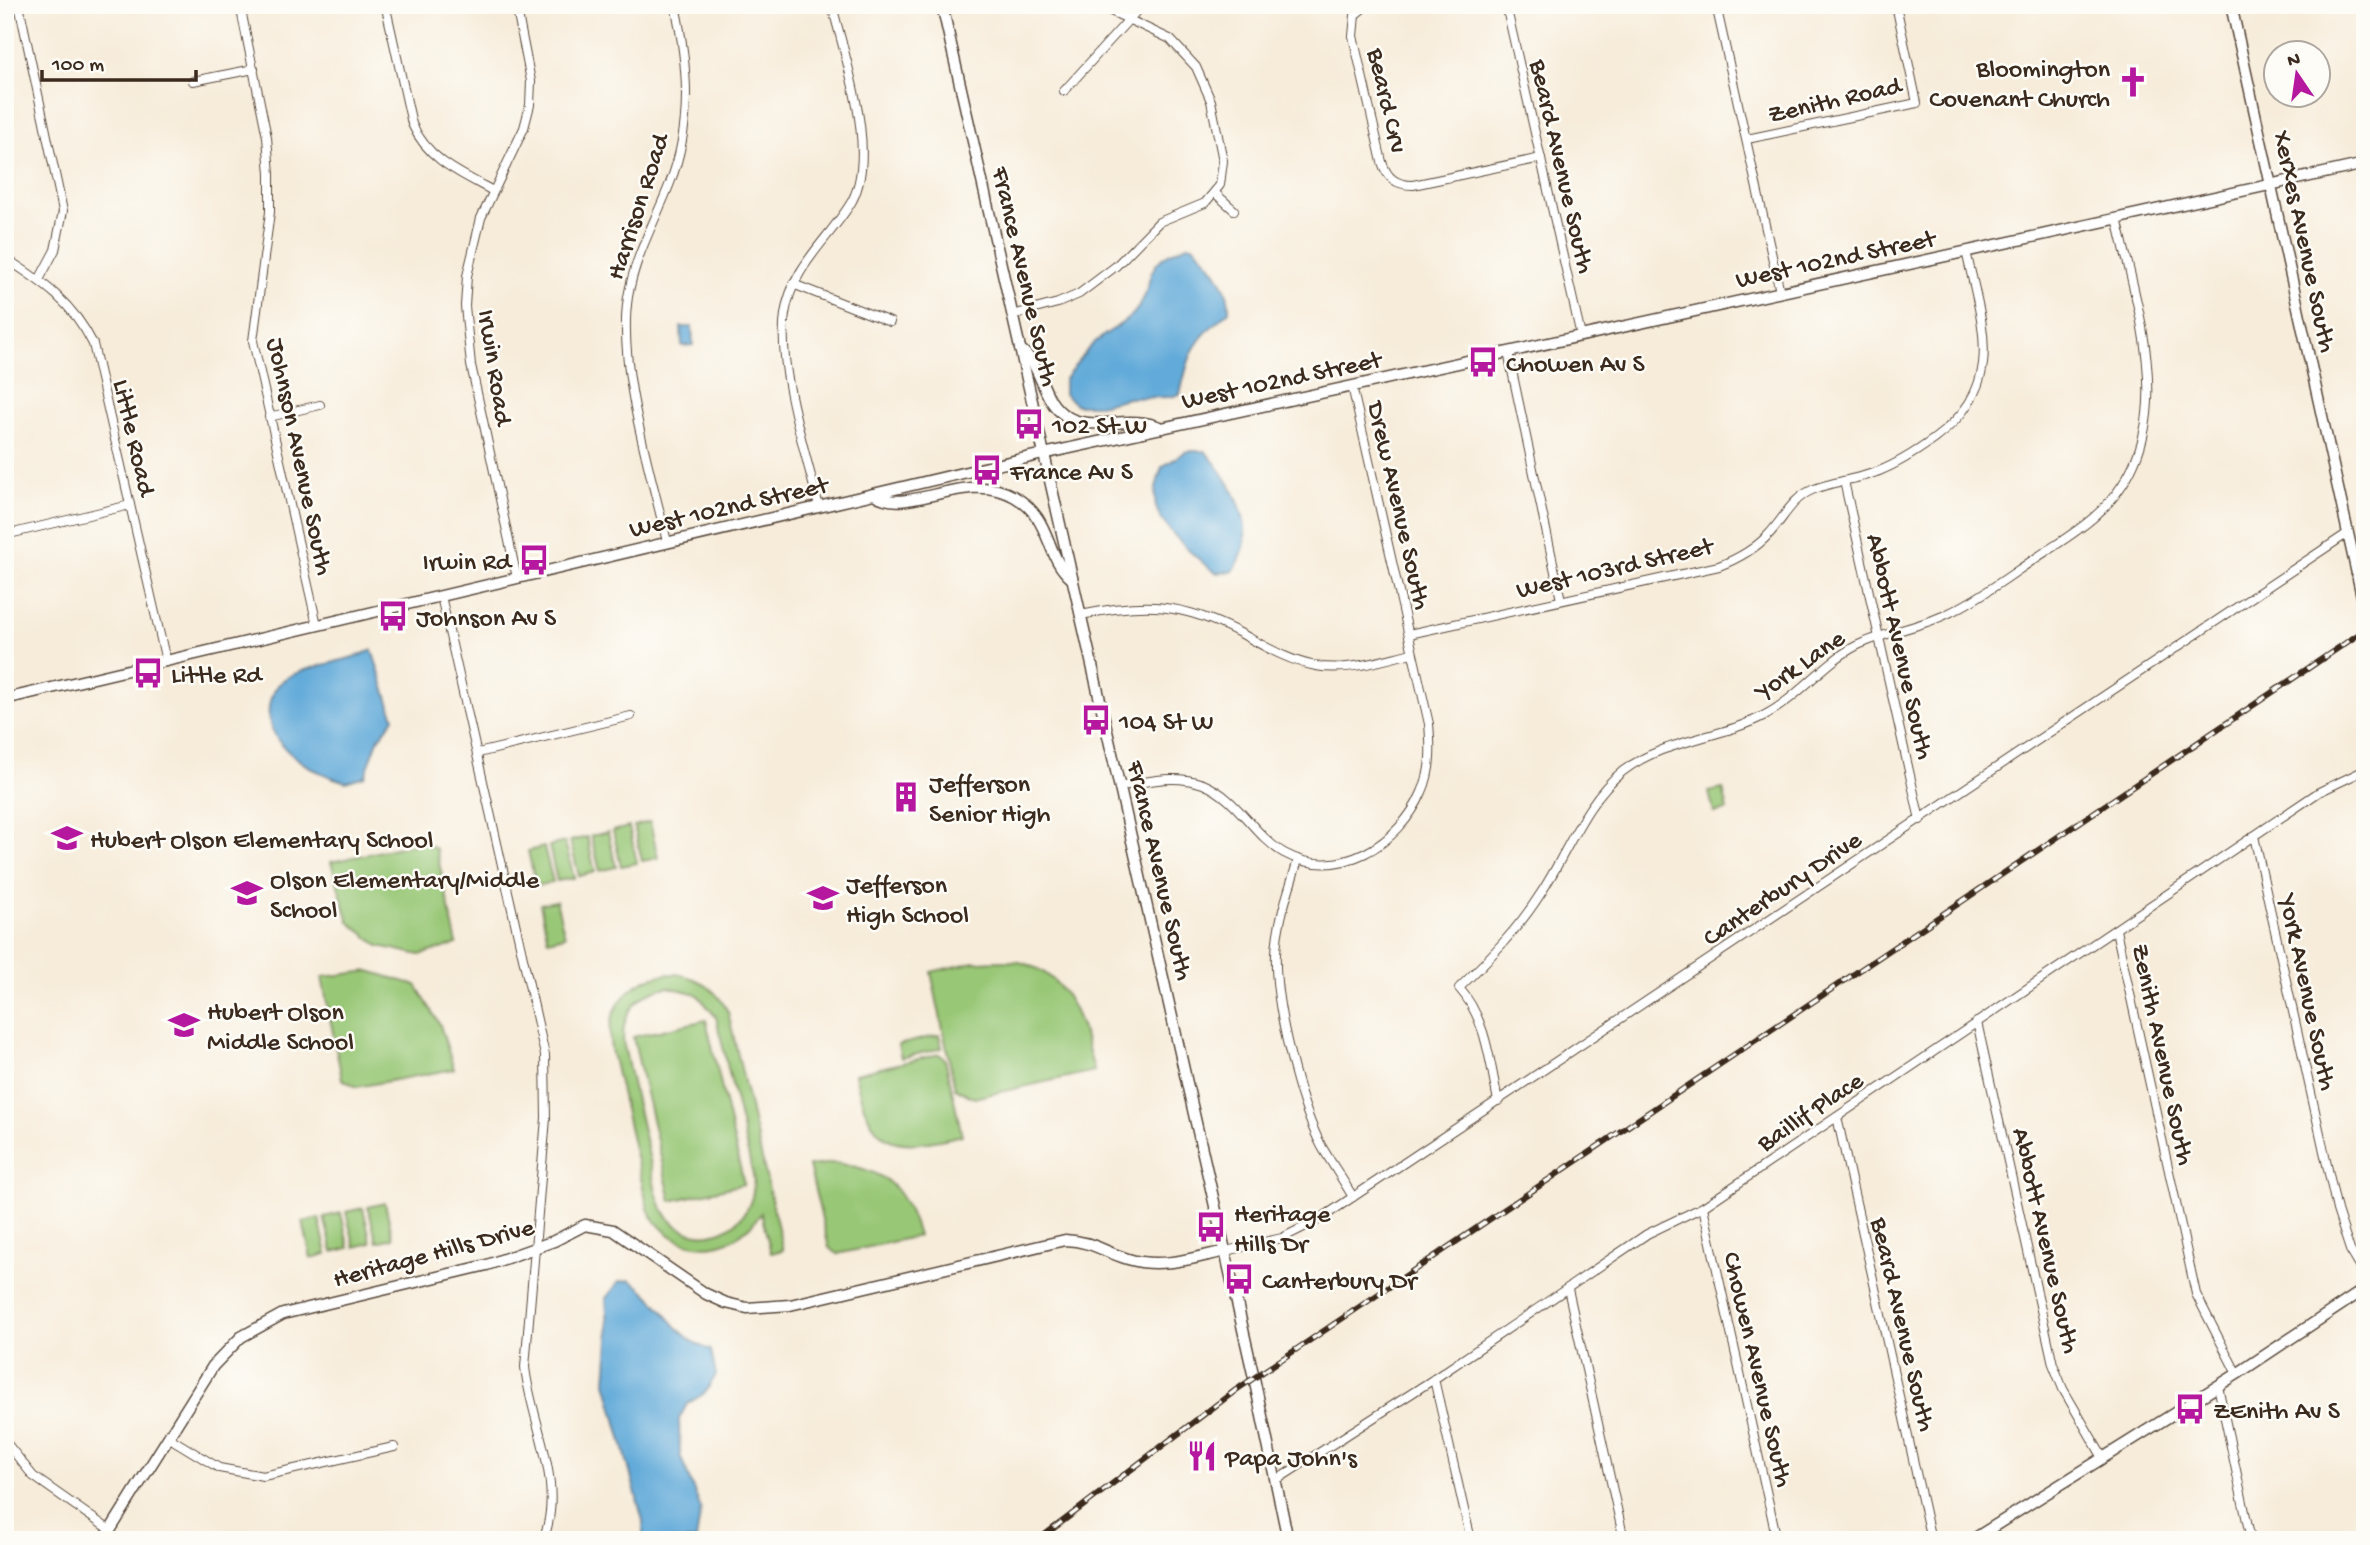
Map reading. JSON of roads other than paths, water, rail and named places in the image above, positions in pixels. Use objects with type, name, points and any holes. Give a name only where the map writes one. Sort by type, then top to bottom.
[{"type":"street","points":[[19,5],[63,211],[55,250],[39,280]]},
{"type":"street","name":"Johnson Avenue South","points":[[240,5],[267,137],[270,212],[253,341],[317,625]]},
{"type":"street","name":"Irwin Road","points":[[516,5],[528,58],[530,105],[524,128],[481,218],[468,266],[466,335],[517,578]]},
{"type":"street","name":"Harrison Road","points":[[667,542],[627,360],[625,329],[634,268],[670,184],[685,125],[686,64],[674,5]]},
{"type":"street","points":[[819,507],[783,339],[785,314],[793,284],[816,247],[851,205],[862,172],[862,137],[832,5]]},
{"type":"street","name":"France Avenue South","points":[[942,5],[1226,1251],[1288,1540]]},
{"type":"street","points":[[1012,315],[1036,310],[1079,294],[1115,266],[1159,222],[1205,203],[1215,193],[1223,173],[1223,161],[1205,83],[1196,67],[1170,39],[1130,19],[1116,16],[1098,5]]},
{"type":"street","points":[[1064,91],[1142,5]]},
{"type":"street","name":"Beard Crv","points":[[1367,5],[1355,15],[1353,36],[1385,173],[1393,180],[1413,185],[1541,158]]},
{"type":"street","name":"Beard Avenue South","points":[[1506,5],[1581,335]]},
{"type":"street","points":[[1716,5],[1780,292]]},
{"type":"street","name":"Zenith Road","points":[[1747,139],[1917,103],[1896,5]]},
{"type":"street","name":"Xerxes Avenue South","points":[[2231,5],[2365,610]]},
{"type":"street","points":[[386,8],[417,137],[436,159],[493,191]]},
{"type":"street","points":[[193,81],[254,69]]},
{"type":"street","name":"West 102nd Street","points":[[5,699],[1043,454],[2365,164]]},
{"type":"street","points":[[1215,193],[1234,210]]},
{"type":"street","name":"York Lane","points":[[1498,1101],[1479,1019],[1469,999],[1459,988],[1516,928],[1539,897],[1589,808],[1604,789],[1644,758],[1765,715],[1798,694],[1854,647],[1921,625],[1973,600],[2095,516],[2127,477],[2147,429],[2150,377],[2117,218]]},
{"type":"street","name":"West 103rd Street","points":[[1409,634],[1719,566],[1737,559],[1768,536],[1799,498],[1812,490],[1875,473],[1909,456],[1955,422],[1978,388],[1984,369],[1983,328],[1966,251]]},
{"type":"street","name":"Little Road","points":[[5,258],[39,280],[71,307],[93,344],[166,661]]},
{"type":"street","points":[[793,284],[890,322]]},
{"type":"street","points":[[1020,349],[1031,358],[1045,394],[1066,416],[1084,423],[1133,420],[1162,428]]},
{"type":"street","points":[[1508,352],[1561,600]]},
{"type":"street","name":"Drew Avenue South","points":[[1352,386],[1412,653]]},
{"type":"street","points":[[269,416],[320,405]]},
{"type":"street","name":"Abbott Avenue South","points":[[1844,481],[1920,820]]},
{"type":"street","points":[[874,494],[891,502],[962,487],[995,488],[1009,494],[1023,503],[1042,524],[1061,569],[1073,580]]},
{"type":"street","points":[[5,535],[130,505]]},
{"type":"street","name":"Canterbury Drive","points":[[1226,1251],[1261,1244],[1302,1230],[2348,533]]},
{"type":"street","points":[[442,596],[545,1055],[546,1118],[525,1367],[528,1396],[551,1487],[550,1512],[543,1540]]},
{"type":"street","points":[[1081,615],[1135,605],[1180,609],[1223,624],[1296,661],[1318,666],[1352,666],[1412,653],[1429,724],[1428,773],[1413,811],[1399,829],[1382,844],[1363,855],[1338,863],[1319,864],[1298,860],[1267,840],[1235,806],[1205,785],[1168,778],[1119,786]]},
{"type":"street","points":[[478,753],[631,716]]},
{"type":"street","name":"Baillif Place","points":[[1275,1481],[1434,1378],[1647,1234],[1703,1208],[2254,836],[2337,782],[2365,771]]},
{"type":"street","name":"York Avenue South","points":[[2254,836],[2337,1210],[2350,1250],[2365,1275]]},
{"type":"street","points":[[1298,860],[1278,930],[1276,975],[1308,1113],[1321,1145],[1353,1197]]},
{"type":"street","name":"Zenith Avenue South","points":[[2116,929],[2196,1294],[2236,1374]]},
{"type":"street","name":"Abbott Avenue South","points":[[1977,1022],[2053,1364],[2063,1389],[2104,1458]]},
{"type":"street","name":"Beard Avenue South","points":[[1837,1117],[1931,1540]]},
{"type":"street","name":"Chowen Avenue South","points":[[1703,1208],[1777,1540]]},
{"type":"street","name":"Heritage Hills Drive","points":[[107,1535],[213,1366],[241,1337],[261,1324],[283,1314],[487,1265],[534,1249],[585,1225],[599,1226],[626,1237],[706,1294],[726,1303],[769,1308],[1065,1240],[1097,1244],[1126,1259],[1159,1265],[1226,1251]]},
{"type":"street","points":[[1567,1289],[1624,1540]]},
{"type":"street","points":[[1972,1540],[2218,1386],[2365,1289]]},
{"type":"street","points":[[1434,1378],[1471,1540]]},
{"type":"street","points":[[2218,1386],[2251,1540]]},
{"type":"street","points":[[168,1437],[219,1468],[263,1476],[394,1447]]},
{"type":"street","points":[[5,1441],[18,1461],[33,1476],[107,1535]]},
{"type":"water","points":[[1193,245],[1218,275],[1229,302],[1229,311],[1195,347],[1180,394],[1171,397],[1128,398],[1099,405],[1077,405],[1064,394],[1064,380],[1096,341],[1134,313],[1146,293],[1150,275],[1160,260]]},
{"type":"water","points":[[681,327],[692,327],[693,345],[682,346]]},
{"type":"water","points":[[1187,451],[1205,451],[1234,492],[1244,524],[1245,540],[1242,556],[1233,571],[1217,573],[1201,561],[1175,536],[1157,510],[1155,494],[1162,467]]},
{"type":"water","points":[[372,650],[394,718],[378,740],[365,776],[346,782],[319,772],[293,756],[274,734],[269,721],[269,706],[274,691],[285,679]]},
{"type":"water","points":[[630,1280],[651,1297],[687,1337],[711,1350],[716,1375],[705,1393],[687,1404],[679,1419],[680,1455],[701,1509],[696,1540],[643,1540],[643,1521],[606,1382],[609,1340],[606,1298],[619,1282]]},
{"type":"railway","points":[[1038,1540],[1236,1390],[2365,630]]},
{"type":"place","name":"Bloomington Covenant Church","points":[[2133,82]]},
{"type":"place","name":"Chowen Av S","points":[[1483,362]]},
{"type":"place","name":"102 St W","points":[[1029,424]]},
{"type":"place","name":"France Av S","points":[[987,470]]},
{"type":"place","name":"Irwin Rd","points":[[534,560]]},
{"type":"place","name":"Johnson Av S","points":[[393,616]]},
{"type":"place","name":"Little Rd","points":[[148,673]]},
{"type":"place","name":"104 St W","points":[[1096,720]]},
{"type":"place","name":"Jefferson Senior High","points":[[906,797]]},
{"type":"place","name":"Hubert Olson Elementary School","points":[[67,838]]},
{"type":"place","name":"Olson Elementary/Middle School","points":[[247,893]]},
{"type":"place","name":"Jefferson High School","points":[[823,898]]},
{"type":"place","name":"Hubert Olson Middle School","points":[[184,1025]]},
{"type":"place","name":"Heritage Hills Dr","points":[[1211,1227]]},
{"type":"place","name":"Canterbury Dr","points":[[1239,1279]]},
{"type":"place","name":"ZEnith Av S","points":[[2190,1409]]},
{"type":"place","name":"Papa John's","points":[[1202,1456]]}]
